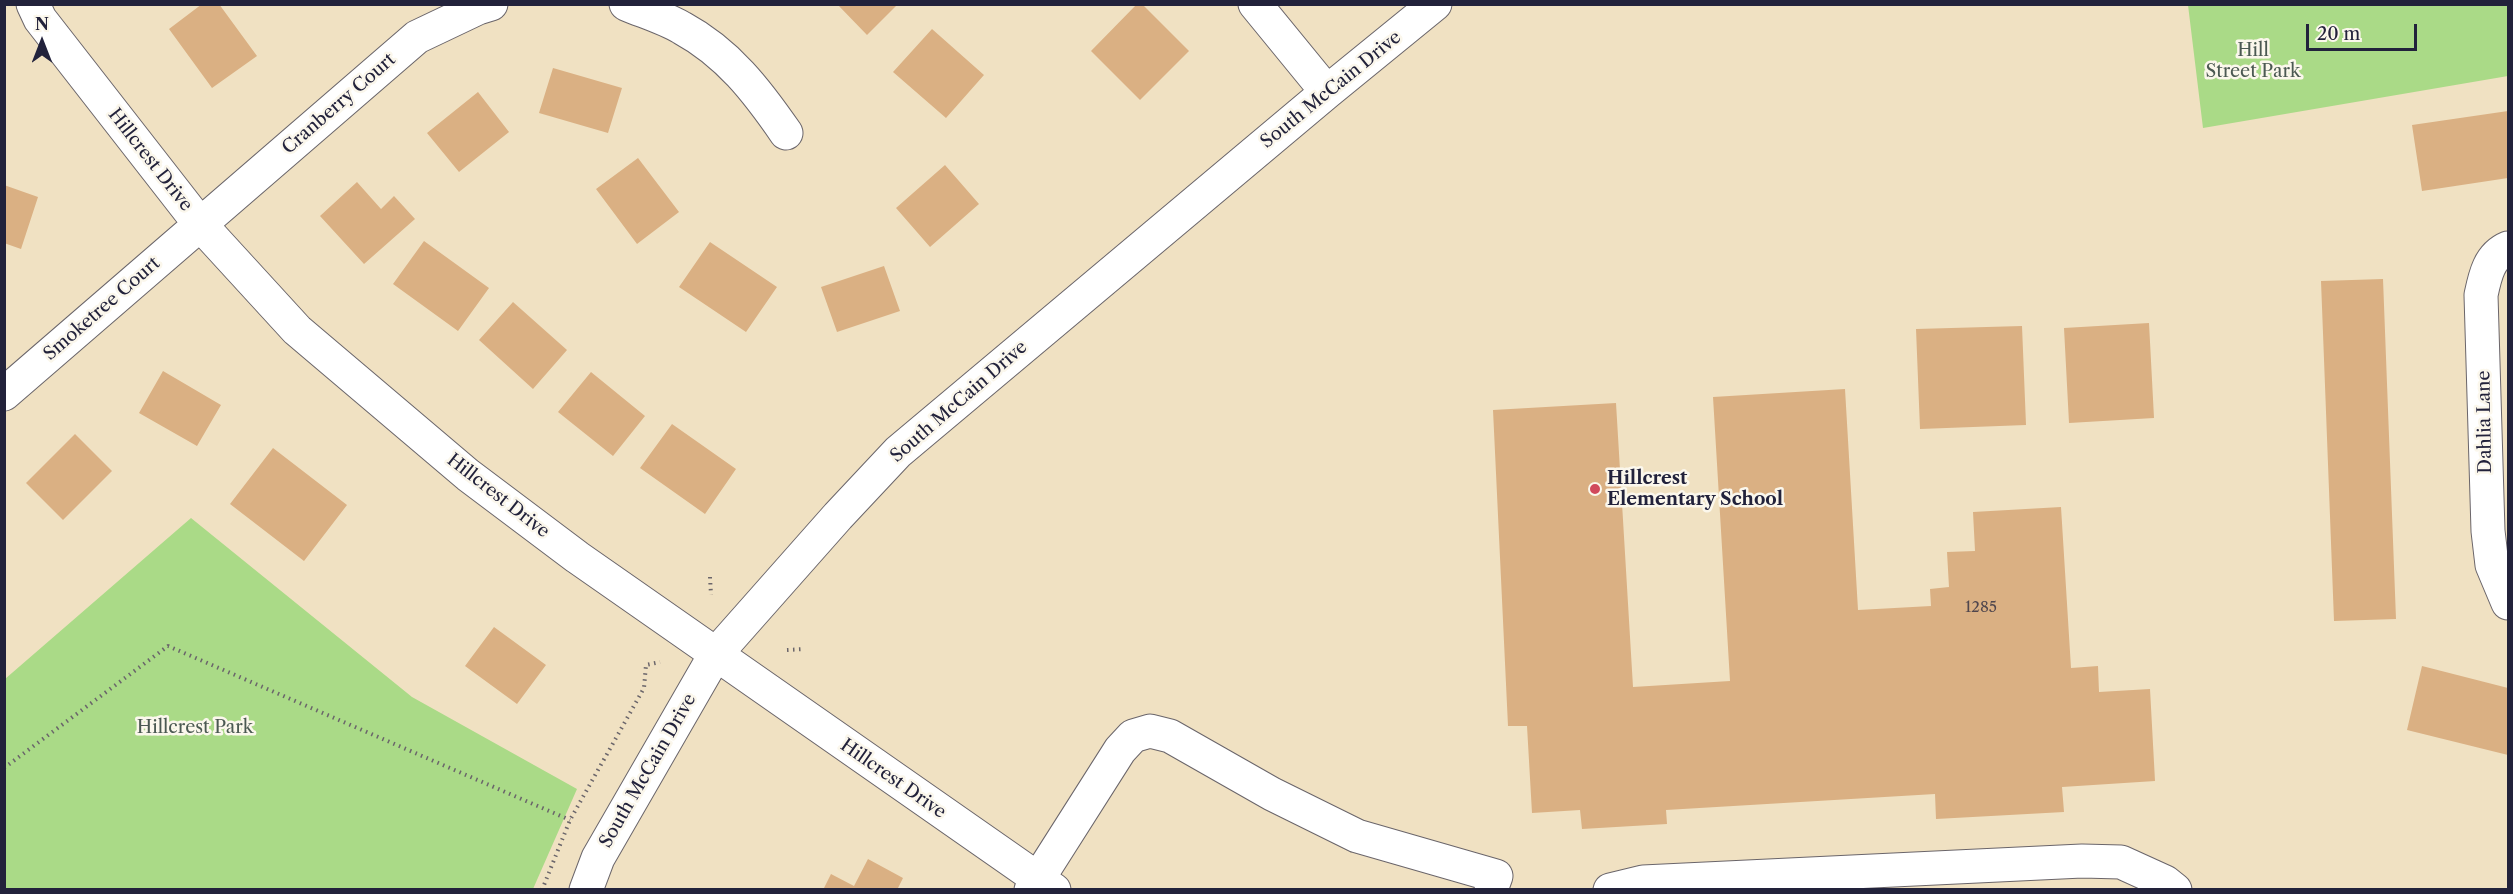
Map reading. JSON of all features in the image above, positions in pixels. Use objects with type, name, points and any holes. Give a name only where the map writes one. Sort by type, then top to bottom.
[{"type":"street","name":"Hillcrest Drive","points":[[33,4],[40,19],[199,224],[297,330],[459,467],[577,557],[1041,886]]},
{"type":"street","name":"Cranberry Court","points":[[199,224],[417,37],[491,4]]},
{"type":"street","points":[[626,4],[682,27],[723,55],[758,92],[786,133]]},
{"type":"street","points":[[1256,4],[1327,92]]},
{"type":"street","name":"South McCain Drive","points":[[586,890],[598,858],[715,655],[898,452],[1435,4]]},
{"type":"street","name":"Smoketree Court","points":[[4,394],[199,224]]},
{"type":"street","name":"Dahlia Lane","points":[[2508,248],[2503,250],[2487,268],[2481,294],[2488,531],[2492,565],[2508,603]]},
{"type":"street","points":[[1041,886],[1120,750],[1133,736],[1150,731],[1170,736],[1272,795],[1357,836],[1496,876],[1491,890]]},
{"type":"street","points":[[1610,890],[1644,882],[1783,882],[2082,861],[2121,862],[2165,882],[2175,890]]},
{"type":"path","points":[[710,577],[711,595]]},
{"type":"path","points":[[4,768],[168,646],[570,820]]},
{"type":"path","points":[[788,651],[805,649]]},
{"type":"path","points":[[542,890],[570,820],[644,688],[646,665],[660,662]]},
{"type":"green space","name":"Hill Street Park","points":[[2188,5],[2508,5],[2508,76],[2203,128]]},
{"type":"green space","name":"Hillcrest Park","points":[[191,518],[412,697],[577,789],[533,889],[5,889],[5,679]]},
{"type":"building","points":[[202,4],[219,4],[257,56],[212,88],[169,29]]},
{"type":"building","points":[[837,4],[898,4],[867,35]]},
{"type":"building","points":[[1137,4],[1142,4],[1189,51],[1140,100],[1091,51]]},
{"type":"building","points":[[932,29],[984,75],[946,118],[893,72]]},
{"type":"building","points":[[553,68],[622,88],[608,133],[539,113]]},
{"type":"building","points":[[478,92],[509,132],[459,172],[427,133]]},
{"type":"building","points":[[2508,111],[2508,178],[2422,191],[2412,125]]},
{"type":"building","points":[[638,158],[679,212],[637,244],[596,189]]},
{"type":"building","points":[[945,165],[979,204],[930,247],[896,208]]},
{"type":"building","points":[[357,182],[381,209],[394,196],[415,219],[364,264],[320,216]]},
{"type":"building","points":[[4,185],[38,197],[21,249],[4,243]]},
{"type":"building","points":[[424,241],[489,288],[458,331],[393,284]]},
{"type":"building","points":[[710,242],[777,287],[746,332],[679,287]]},
{"type":"building","points":[[884,266],[900,311],[837,332],[821,287]]},
{"type":"building","points":[[2383,279],[2396,619],[2334,621],[2321,281]]},
{"type":"building","points":[[513,302],[567,350],[533,389],[479,340]]},
{"type":"building","points":[[2149,323],[2154,418],[2069,423],[2064,328]]},
{"type":"building","points":[[2022,326],[2026,425],[1920,429],[1916,329]]},
{"type":"building","points":[[163,371],[221,405],[197,446],[139,413]]},
{"type":"building","points":[[591,372],[645,416],[613,456],[558,412]]},
{"type":"building","points":[[1845,389],[1858,610],[1931,606],[1930,589],[1949,587],[1947,552],[1975,551],[1973,512],[2061,507],[2071,668],[2098,666],[2099,692],[2150,689],[2155,781],[2062,787],[2064,812],[1936,819],[1935,794],[1666,810],[1667,824],[1582,829],[1580,810],[1532,813],[1527,726],[1508,726],[1493,410],[1616,403],[1633,687],[1730,681],[1713,397]]},
{"type":"building","points":[[672,424],[736,469],[705,514],[640,468]]},
{"type":"building","points":[[75,434],[112,471],[63,520],[26,483]]},
{"type":"building","points":[[273,448],[347,505],[304,561],[230,504]]},
{"type":"building","points":[[494,627],[546,665],[517,704],[465,666]]},
{"type":"building","points":[[2422,666],[2508,688],[2508,755],[2407,730]]},
{"type":"building","points":[[868,859],[903,878],[897,890],[823,890],[831,874],[854,886]]},
{"type":"place","name":"Hillcrest Elementary School","points":[[1595,489]]}]
